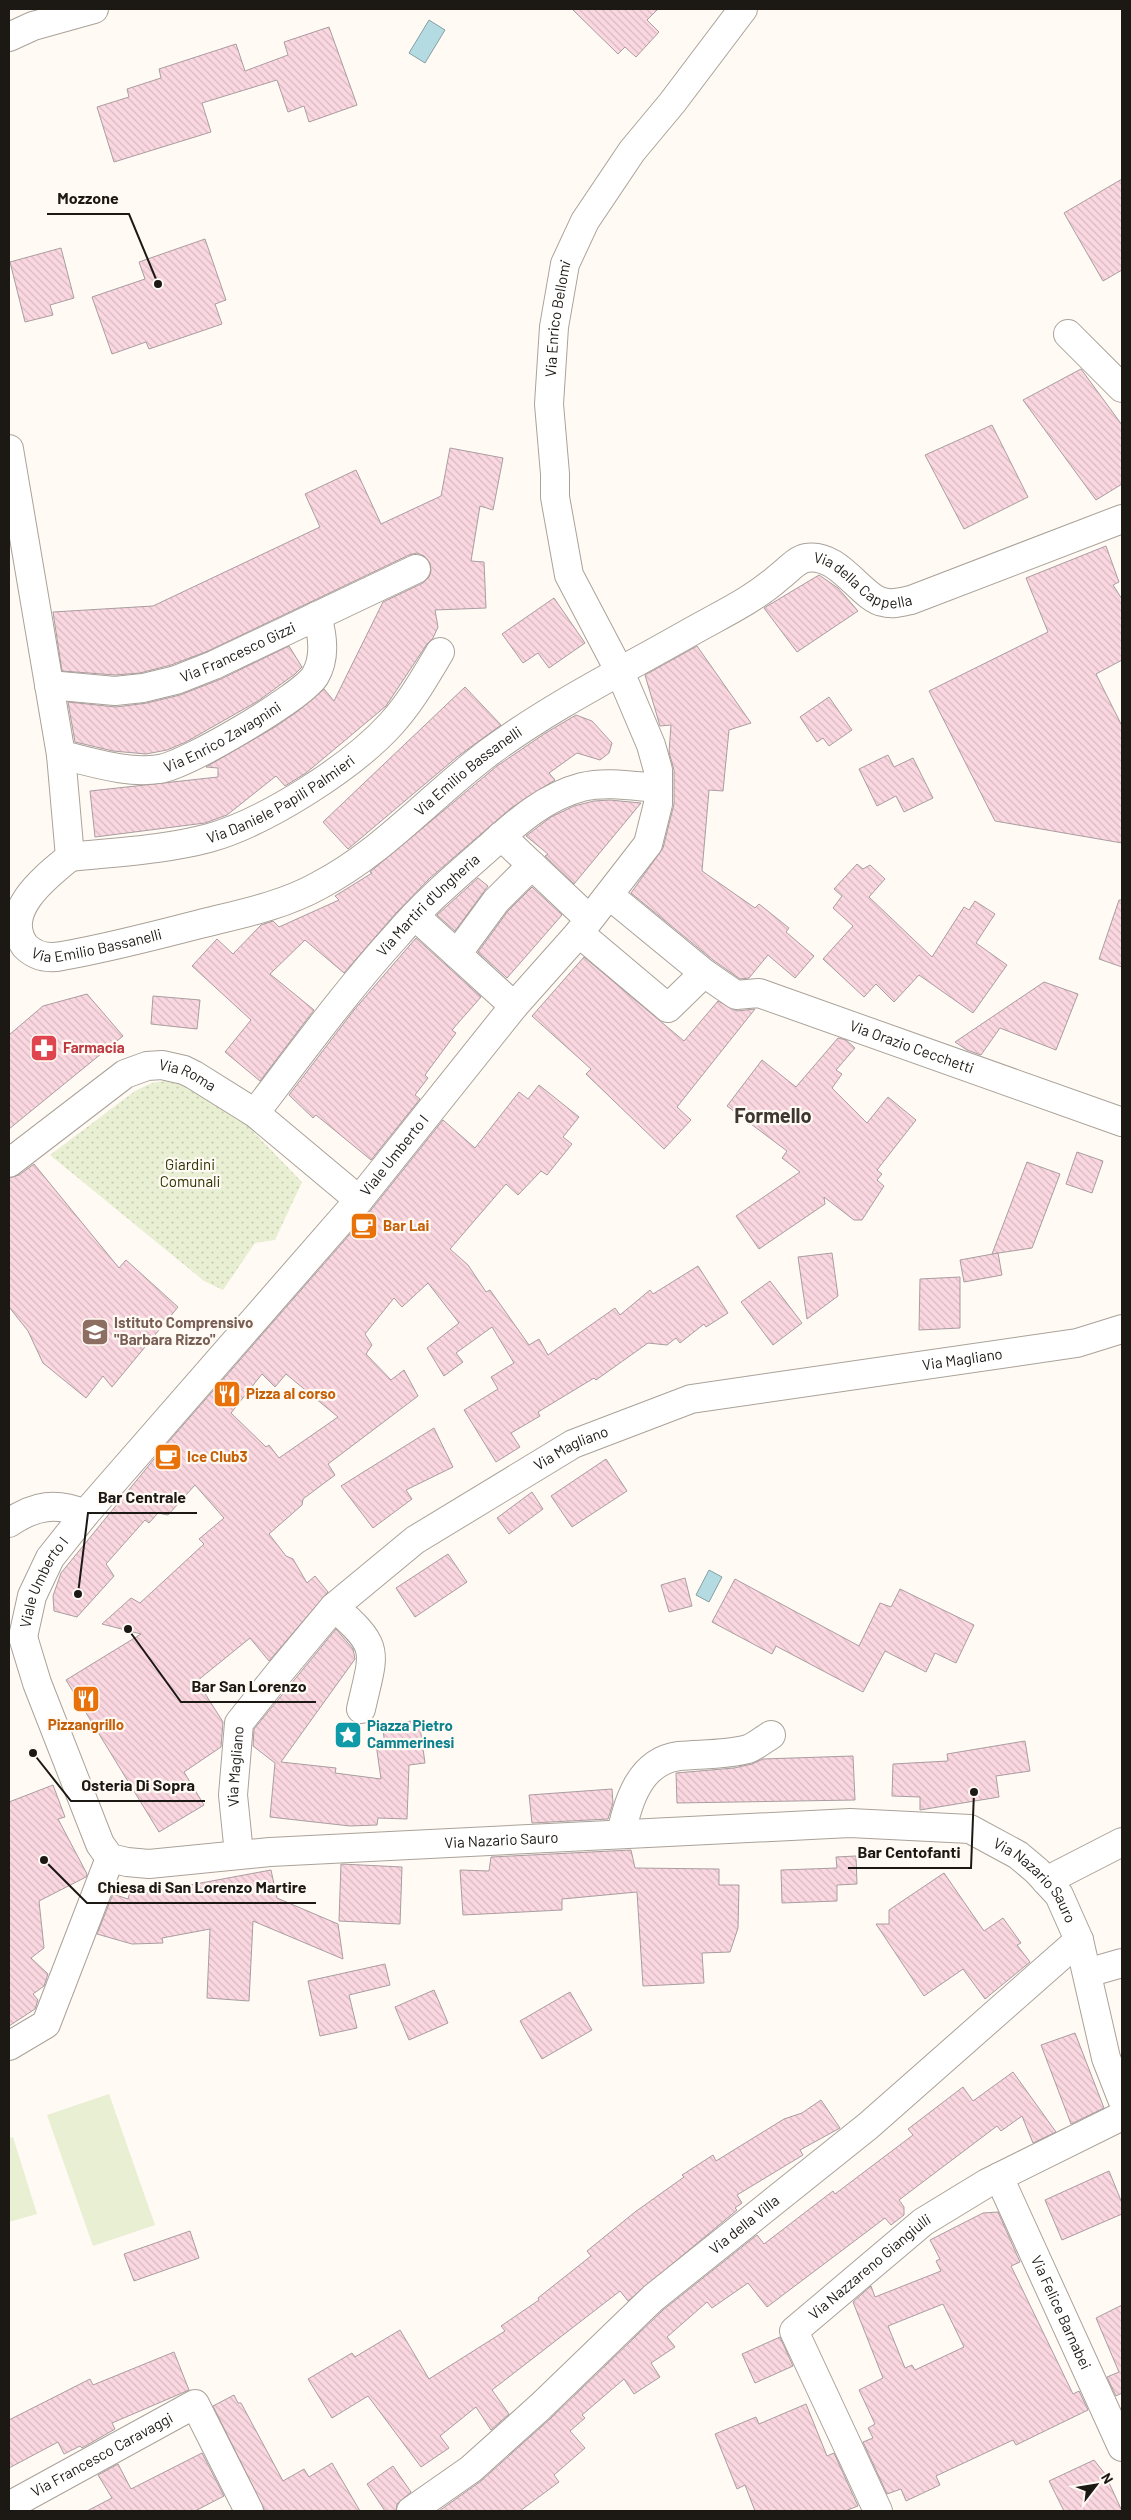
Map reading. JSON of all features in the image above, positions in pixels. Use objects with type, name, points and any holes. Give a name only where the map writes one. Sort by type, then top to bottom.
[{"type":"street","points":[[9,37],[38,24],[94,9]]},
{"type":"street","name":"Via Enrico Bellomi","points":[[620,672],[569,575],[555,497],[549,395],[551,352],[558,297],[565,264],[585,221],[600,197],[632,151],[672,103],[743,9]]},
{"type":"street","points":[[1068,334],[1122,388]]},
{"type":"street","points":[[9,450],[61,755],[70,856]]},
{"type":"street","name":"Via della Cappella","points":[[620,672],[754,596],[796,563],[806,558],[824,561],[837,567],[876,600],[894,603],[920,596],[1122,519]]},
{"type":"street","name":"Via Francesco Gizzi","points":[[49,685],[115,691],[159,685],[214,665],[416,569]]},
{"type":"street","name":"Via Enrico Zavagnini","points":[[61,755],[134,771],[161,769],[193,758],[309,684],[318,668],[322,650],[317,616]]},
{"type":"street","name":"Via Daniele Papili Palmieri","points":[[70,856],[178,845],[223,833],[267,814],[313,786],[383,733],[414,697],[440,652]]},
{"type":"street","name":"Viale Umberto I","points":[[16,1640],[32,1596],[50,1558],[85,1514],[359,1200],[514,1006],[584,926],[648,844],[658,804],[658,770],[651,745],[620,672]]},
{"type":"street","name":"Via Emilio Bassanelli","points":[[70,856],[33,888],[20,906],[16,924],[21,940],[26,947],[41,956],[58,957],[133,941],[250,912],[286,900],[315,888],[342,873],[489,752],[538,719],[620,672]]},
{"type":"street","name":"Via Martiri d'Ungheria","points":[[255,1113],[338,1005],[415,916],[444,886],[502,836],[538,807],[581,787],[606,783],[658,788]]},
{"type":"street","points":[[502,836],[532,866],[584,926],[668,1008],[704,973]]},
{"type":"street","points":[[457,954],[496,901],[532,866]]},
{"type":"street","name":"Via Orazio Cecchetti","points":[[609,895],[704,973],[736,995],[759,993],[1122,1122]]},
{"type":"street","points":[[415,916],[514,1006]]},
{"type":"street","name":"Via Roma","points":[[9,1163],[117,1080],[147,1066],[162,1064],[184,1070],[255,1113],[359,1200]]},
{"type":"street","name":"Via Magliano","points":[[239,1854],[233,1795],[239,1723],[334,1607],[416,1540],[573,1444],[691,1399],[1078,1343],[1122,1329]]},
{"type":"street","points":[[9,1523],[27,1511],[64,1505],[85,1514]]},
{"type":"street","points":[[334,1607],[356,1626],[369,1642],[372,1661],[361,1709]]},
{"type":"street","points":[[9,2046],[46,2024],[51,2016],[110,1858],[100,1844],[37,1683],[16,1640]]},
{"type":"street","points":[[621,1834],[626,1813],[636,1788],[644,1774],[659,1762],[678,1756],[750,1748],[771,1735]]},
{"type":"street","name":"Via Nazario Sauro","points":[[110,1858],[149,1864],[239,1854],[850,1823],[970,1829],[1018,1855],[1059,1895],[1079,1940],[1086,1973],[1114,2058],[1122,2099]]},
{"type":"street","points":[[1046,1881],[1122,1842]]},
{"type":"street","name":"Via della Villa","points":[[411,2511],[471,2469],[540,2407],[653,2298],[868,2126],[1079,1940]]},
{"type":"street","points":[[1086,1973],[1122,1963]]},
{"type":"street","name":"Via Nazzareno Giangiulli","points":[[878,2511],[794,2331],[923,2222],[999,2177],[1122,2116]]},
{"type":"street","name":"Via Felice Barnabei","points":[[999,2177],[1122,2447]]},
{"type":"street","name":"Via Francesco Caravaggi","points":[[9,2506],[195,2404],[249,2511]]},
{"type":"green space","name":"Giardini Comunali","points":[[171,1080],[236,1114],[302,1182],[275,1240],[255,1243],[223,1290],[204,1281],[50,1155],[135,1091],[152,1083]]},
{"type":"green space","points":[[109,2094],[155,2225],[93,2246],[47,2115]]},
{"type":"green space","points":[[13,2137],[37,2214],[9,2222],[9,2138]]},
{"type":"water","points":[[429,20],[445,30],[425,63],[409,53]]},
{"type":"water","points":[[709,1570],[722,1577],[709,1602],[696,1595]]},
{"type":"building","points":[[572,9],[658,9],[647,20],[659,32],[636,57],[625,47],[618,54]]},
{"type":"building","points":[[329,27],[357,105],[309,122],[304,106],[288,112],[277,80],[202,103],[211,132],[114,162],[97,107],[129,97],[127,89],[161,78],[159,69],[236,44],[245,71],[288,55],[284,42]]},
{"type":"building","points":[[1122,179],[1122,270],[1103,281],[1064,213]]},
{"type":"building","points":[[205,239],[226,300],[215,304],[222,324],[149,349],[146,342],[112,354],[92,297],[145,279],[139,262]]},
{"type":"building","points":[[61,248],[74,298],[50,305],[53,315],[25,322],[10,262]]},
{"type":"building","points":[[1081,369],[1122,425],[1122,484],[1096,500],[1023,400]]},
{"type":"building","points":[[992,425],[1028,497],[964,529],[925,455]]},
{"type":"building","points":[[450,448],[503,458],[493,510],[480,506],[471,561],[484,562],[486,608],[435,610],[438,627],[433,638],[427,644],[386,706],[306,773],[285,786],[276,776],[227,815],[205,823],[95,837],[90,791],[218,777],[218,768],[206,767],[275,727],[324,689],[334,701],[383,602],[423,583],[429,577],[431,571],[430,563],[424,556],[417,553],[409,555],[208,651],[171,665],[140,673],[115,675],[62,671],[53,612],[153,606],[320,527],[305,494],[356,470],[381,524],[441,496]]},
{"type":"building","points":[[1106,546],[1119,582],[1113,585],[1122,599],[1122,660],[1096,674],[1122,726],[1122,843],[995,821],[929,691],[1048,632],[1026,578]]},
{"type":"building","points":[[819,575],[838,588],[858,611],[797,652],[764,608]]},
{"type":"building","points":[[554,598],[585,643],[549,668],[538,653],[523,663],[502,634]]},
{"type":"building","points":[[289,646],[302,667],[295,674],[258,701],[186,742],[167,750],[146,754],[113,751],[75,742],[68,702],[116,707],[147,703],[180,695],[221,679]]},
{"type":"building","points":[[697,646],[751,723],[729,730],[723,791],[709,790],[702,871],[755,908],[759,904],[789,928],[786,932],[814,956],[795,978],[768,955],[749,978],[740,979],[713,960],[631,893],[663,848],[674,804],[674,770],[669,752],[671,725],[660,726],[645,675]]},
{"type":"building","points":[[465,687],[501,725],[457,757],[348,849],[323,822]]},
{"type":"building","points":[[829,697],[852,730],[829,746],[823,738],[817,742],[800,717]]},
{"type":"building","points":[[576,715],[592,721],[612,743],[609,753],[600,760],[577,753],[549,773],[555,780],[511,808],[430,878],[396,913],[344,973],[305,940],[270,974],[314,1010],[260,1081],[225,1052],[251,1020],[192,966],[217,939],[233,954],[261,925],[273,921],[279,927],[339,900],[335,896],[372,873],[370,872],[497,766]]},
{"type":"building","points":[[888,755],[894,767],[913,758],[933,798],[904,812],[896,796],[877,806],[859,769]]},
{"type":"building","points":[[610,800],[641,803],[574,884],[545,856],[548,854],[526,836],[551,817],[574,806],[594,801]]},
{"type":"building","points":[[857,864],[863,869],[870,865],[885,879],[869,897],[932,957],[964,907],[969,910],[975,901],[995,914],[976,943],[1007,965],[973,1013],[919,975],[894,1002],[876,984],[864,997],[823,959],[853,926],[833,908],[842,896],[834,889]]},
{"type":"building","points":[[478,878],[488,886],[455,931],[437,915]]},
{"type":"building","points":[[532,887],[562,915],[507,978],[478,952],[508,911]]},
{"type":"building","points":[[1119,900],[1122,900],[1122,967],[1099,959]]},
{"type":"building","points":[[416,938],[481,997],[452,1030],[456,1033],[425,1075],[428,1078],[415,1095],[420,1099],[371,1160],[316,1115],[313,1118],[289,1095],[354,1010]]},
{"type":"building","points":[[584,957],[684,1041],[718,1001],[737,1011],[755,1009],[677,1107],[691,1120],[664,1149],[586,1074],[591,1069],[532,1016]]},
{"type":"building","points":[[1044,982],[1078,994],[1056,1050],[1000,1028],[981,1055],[967,1050],[955,1042]]},
{"type":"building","name":"Farmacia","points":[[87,994],[123,1036],[9,1129],[9,1035],[43,1006]]},
{"type":"building","points":[[153,996],[200,1000],[197,1029],[151,1024]]},
{"type":"building","points":[[838,1038],[846,1040],[855,1048],[836,1070],[842,1074],[832,1088],[867,1123],[888,1097],[916,1120],[877,1170],[882,1174],[877,1180],[884,1186],[862,1220],[854,1220],[824,1197],[825,1204],[759,1249],[736,1216],[800,1172],[782,1158],[787,1151],[727,1106],[762,1060],[796,1087]]},
{"type":"building","points":[[539,1085],[579,1117],[563,1137],[572,1144],[547,1175],[541,1171],[518,1195],[506,1184],[450,1249],[468,1265],[486,1292],[490,1290],[529,1345],[539,1339],[548,1355],[615,1308],[620,1315],[650,1290],[653,1294],[698,1266],[728,1313],[706,1327],[704,1324],[680,1343],[676,1338],[667,1345],[648,1343],[596,1380],[594,1378],[538,1412],[540,1416],[511,1433],[520,1447],[496,1462],[464,1410],[498,1389],[491,1377],[514,1363],[492,1327],[456,1353],[463,1362],[444,1376],[427,1348],[459,1323],[428,1283],[402,1307],[394,1298],[365,1334],[372,1345],[366,1354],[391,1380],[404,1370],[418,1396],[328,1464],[335,1475],[303,1499],[302,1505],[269,1534],[286,1556],[293,1559],[307,1583],[315,1576],[328,1592],[269,1661],[250,1638],[197,1681],[223,1722],[221,1747],[184,1772],[204,1805],[159,1832],[66,1680],[141,1634],[102,1624],[131,1598],[140,1603],[204,1544],[199,1539],[224,1518],[195,1485],[168,1515],[158,1513],[149,1523],[145,1520],[106,1564],[114,1576],[77,1617],[54,1611],[53,1596],[61,1573],[163,1448],[371,1210],[443,1120],[475,1148],[519,1092],[528,1099]],"holes":[[[262,1374],[275,1387],[286,1374],[338,1417],[279,1458],[269,1445],[266,1447],[231,1413]]]},
{"type":"building","points":[[1077,1152],[1103,1161],[1092,1193],[1066,1184]]},
{"type":"building","points":[[1027,1162],[1060,1174],[1032,1248],[992,1254]]},
{"type":"building","name":"Istituto Comprensivo \"Barbara Rizzo\"","points":[[34,1164],[119,1268],[126,1260],[178,1307],[112,1387],[103,1376],[86,1398],[43,1363],[28,1331],[9,1307],[9,1178],[19,1175]]},
{"type":"building","points":[[832,1253],[838,1296],[807,1319],[798,1257]]},
{"type":"building","points":[[998,1253],[1002,1275],[964,1282],[960,1260]]},
{"type":"building","points":[[960,1277],[960,1328],[919,1330],[920,1279]]},
{"type":"building","points":[[770,1281],[802,1323],[773,1345],[741,1302]]},
{"type":"building","points":[[434,1428],[453,1467],[406,1490],[412,1499],[373,1528],[341,1486]]},
{"type":"building","points":[[606,1459],[627,1491],[572,1527],[551,1496]]},
{"type":"building","points":[[532,1492],[543,1509],[509,1534],[497,1518]]},
{"type":"building","points":[[448,1554],[467,1582],[415,1617],[396,1588]]},
{"type":"building","points":[[685,1578],[692,1606],[669,1612],[661,1585]]},
{"type":"building","points":[[735,1579],[859,1646],[880,1603],[891,1607],[900,1589],[974,1625],[956,1663],[935,1653],[926,1672],[885,1651],[863,1692],[776,1646],[772,1654],[712,1622]]},
{"type":"building","points":[[336,1629],[353,1649],[355,1659],[281,1762],[336,1768],[335,1773],[381,1779],[376,1744],[385,1743],[382,1725],[419,1720],[425,1763],[409,1765],[407,1819],[378,1818],[377,1825],[350,1826],[270,1817],[275,1763],[253,1746],[254,1729]]},
{"type":"building","points":[[1025,1741],[1030,1771],[996,1776],[999,1797],[920,1810],[920,1797],[892,1796],[893,1764],[948,1761],[947,1754]]},
{"type":"building","points":[[853,1756],[855,1800],[677,1803],[676,1773],[734,1768],[752,1764],[763,1759]]},
{"type":"building","points":[[53,1785],[65,1817],[58,1819],[87,1874],[86,1877],[39,1901],[44,1948],[31,1958],[48,1974],[44,1986],[33,1994],[38,2000],[35,2009],[9,2026],[9,1802]]},
{"type":"building","points":[[612,1789],[613,1803],[608,1819],[532,1823],[529,1795]]},
{"type":"building","points":[[631,1850],[635,1868],[719,1869],[719,1885],[739,1885],[738,1928],[730,1952],[702,1953],[704,1983],[643,1986],[637,1892],[562,1899],[562,1910],[463,1915],[460,1870],[489,1871],[491,1857]]},
{"type":"building","points":[[856,1856],[857,1884],[837,1885],[837,1901],[782,1903],[781,1870],[837,1868],[836,1857]]},
{"type":"building","points":[[341,1864],[402,1867],[400,1924],[339,1921]]},
{"type":"building","points":[[271,1870],[277,1898],[338,1924],[343,1959],[253,1921],[249,2001],[207,1998],[210,1929],[162,1938],[163,1943],[132,1944],[97,1934],[113,1894],[128,1899],[131,1889],[147,1893]]},
{"type":"building","points":[[944,1873],[984,1931],[1003,1918],[1021,1943],[1017,1945],[1030,1962],[985,1999],[963,1969],[924,1996],[876,1924],[889,1924],[889,1910]]},
{"type":"building","points":[[385,1964],[390,1985],[349,1995],[357,2028],[320,2036],[308,1981]]},
{"type":"building","points":[[434,1990],[448,2023],[409,2040],[395,2007]]},
{"type":"building","points":[[570,1992],[592,2030],[542,2059],[520,2021]]},
{"type":"building","points":[[1075,2033],[1104,2108],[1071,2124],[1041,2045]]},
{"type":"building","points":[[1013,2072],[1056,2132],[1033,2143],[1022,2116],[1001,2131],[997,2126],[899,2200],[904,2207],[904,2215],[891,2225],[885,2218],[767,2307],[748,2283],[712,2308],[707,2302],[667,2337],[675,2347],[651,2363],[660,2377],[634,2394],[624,2379],[582,2415],[585,2418],[570,2431],[585,2448],[554,2475],[559,2482],[520,2511],[439,2511],[481,2481],[551,2418],[663,2310],[757,2235],[764,2244],[833,2191],[835,2194],[913,2135],[908,2129],[963,2087],[973,2101]]},
{"type":"building","points":[[821,2100],[840,2128],[800,2150],[803,2155],[737,2195],[742,2203],[735,2208],[737,2210],[628,2301],[620,2291],[492,2390],[509,2414],[491,2430],[476,2407],[440,2436],[449,2448],[421,2467],[368,2396],[332,2418],[308,2379],[352,2353],[355,2357],[400,2330],[429,2379],[505,2331],[501,2326],[539,2300],[538,2298],[591,2256],[587,2251],[635,2212],[684,2177],[682,2175],[713,2155],[716,2161],[784,2119],[802,2113]]},
{"type":"building","points":[[1109,2171],[1122,2203],[1122,2214],[1062,2240],[1045,2200]]},
{"type":"building","points":[[998,2212],[1020,2262],[1011,2266],[1073,2394],[1079,2391],[1088,2410],[1016,2445],[1013,2440],[936,2476],[940,2485],[906,2501],[901,2489],[887,2494],[863,2442],[873,2438],[868,2428],[875,2424],[859,2390],[883,2378],[853,2302],[871,2286],[875,2297],[941,2271],[936,2261],[940,2259],[930,2240],[983,2213]],"holes":[[[943,2304],[964,2347],[915,2370],[912,2365],[905,2368],[888,2326]]]},
{"type":"building","points":[[190,2231],[199,2258],[134,2281],[124,2254]]},
{"type":"building","points":[[1122,2305],[1122,2393],[1116,2396],[1107,2377],[1119,2372],[1096,2318]]},
{"type":"building","points":[[780,2337],[793,2366],[755,2383],[742,2354]]},
{"type":"building","points":[[174,2352],[189,2390],[112,2423],[115,2429],[82,2448],[80,2446],[64,2454],[58,2442],[9,2468],[9,2420],[90,2379],[93,2385]]},
{"type":"building","points":[[234,2395],[238,2403],[241,2403],[283,2481],[304,2469],[309,2477],[332,2463],[360,2511],[265,2511],[213,2406]]},
{"type":"building","points":[[806,2404],[827,2456],[834,2453],[858,2506],[845,2511],[755,2511],[745,2485],[737,2489],[715,2434],[756,2417],[759,2424]]},
{"type":"building","points":[[202,2453],[224,2496],[195,2511],[87,2511],[112,2498],[98,2475],[118,2464],[131,2489]]},
{"type":"building","points":[[1094,2460],[1105,2474],[1122,2511],[1064,2511],[1049,2481]]},
{"type":"building","points":[[393,2466],[411,2492],[397,2504],[396,2511],[385,2511],[367,2484]]},
{"type":"place","name":"Mozzone","points":[[158,284]]},
{"type":"place","name":"Farmacia","points":[[44,1048]]},
{"type":"place","name":"Bar Lai","points":[[364,1226]]},
{"type":"place","name":"Istituto Comprensivo \"Barbara Rizzo\"","points":[[95,1332]]},
{"type":"place","name":"Pizza al corso","points":[[227,1394]]},
{"type":"place","name":"Ice Club3","points":[[168,1457]]},
{"type":"place","name":"Bar Centrale","points":[[78,1594]]},
{"type":"place","name":"Bar San Lorenzo","points":[[128,1629]]},
{"type":"place","name":"Pizzangrillo","points":[[86,1699]]},
{"type":"place","name":"Piazza Pietro Cammerinesi","points":[[348,1735]]},
{"type":"place","name":"Osteria Di Sopra","points":[[33,1753]]},
{"type":"place","name":"Bar Centofanti","points":[[974,1792]]},
{"type":"place","name":"Chiesa di San Lorenzo Martire","points":[[44,1860]]},
{"type":"district","name":"Formello","points":[[773,1116]]}]
